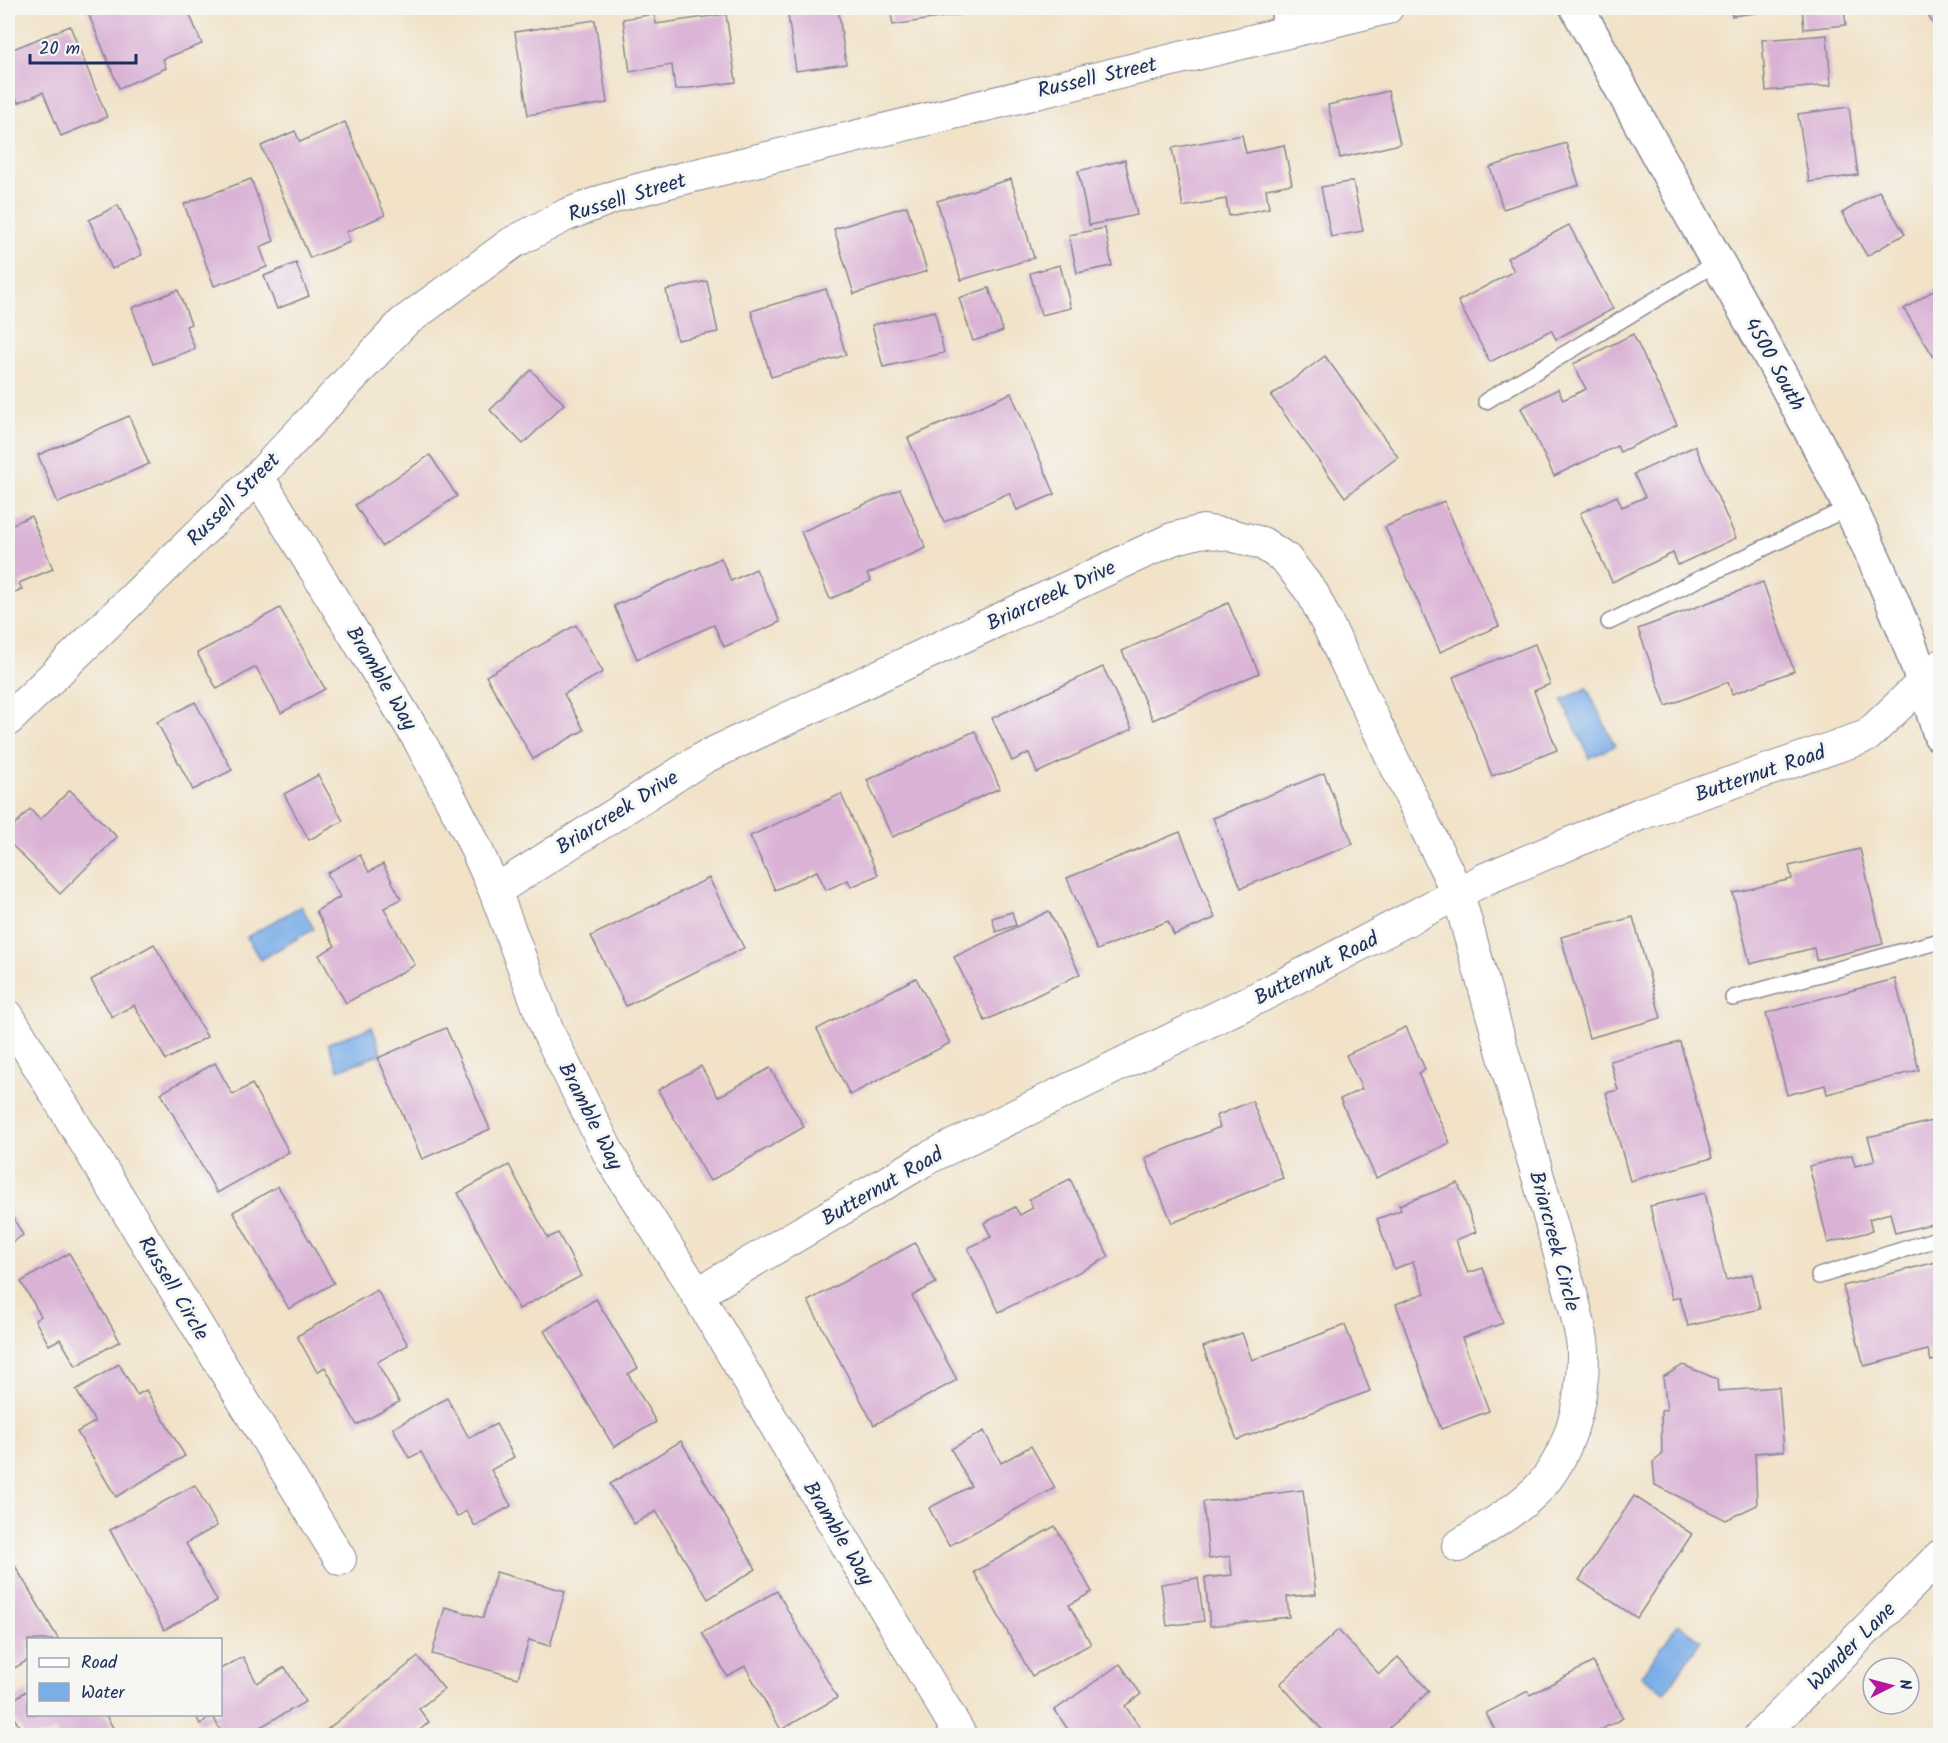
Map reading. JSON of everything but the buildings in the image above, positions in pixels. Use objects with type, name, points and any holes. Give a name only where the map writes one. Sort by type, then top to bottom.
[{"type":"main road","name":"4500 South","points":[[1577,8],[1821,445],[1932,673],[1941,735]]},
{"type":"street","name":"Russell Street","points":[[8,720],[258,477],[403,323],[512,243],[566,215],[619,195],[1280,20],[1387,8]]},
{"type":"street","name":"Bramble Way","points":[[258,477],[418,738],[470,833],[495,891],[548,1032],[612,1160],[697,1294],[962,1736]]},
{"type":"street","name":"Briarcreek Drive","points":[[495,891],[705,757],[1172,539],[1203,531],[1262,543],[1286,559],[1313,594],[1458,894]]},
{"type":"street","name":"Butternut Road","points":[[697,1294],[928,1158],[1265,994],[1458,894],[1527,861],[1640,814],[1867,736],[1932,673]]},
{"type":"street","name":"Briarcreek Circle","points":[[1458,894],[1574,1304],[1582,1347],[1581,1392],[1570,1435],[1548,1476],[1528,1499],[1458,1546]]},
{"type":"street","name":"Russell Circle","points":[[8,1016],[340,1559]]},
{"type":"street","name":"Wander Lane","points":[[1760,1736],[1941,1556]]},
{"type":"lane","points":[[1486,401],[1718,262]]},
{"type":"lane","points":[[1610,622],[1850,507]]},
{"type":"lane","points":[[1733,998],[1941,941]]},
{"type":"lane","points":[[1819,1276],[1941,1238]]},
{"type":"water","points":[[1587,688],[1615,746],[1590,758],[1562,700]]},
{"type":"water","points":[[301,906],[314,929],[260,960],[247,937]]},
{"type":"water","points":[[372,1027],[382,1054],[338,1070],[328,1043]]},
{"type":"water","points":[[1678,1624],[1701,1640],[1665,1693],[1641,1676]]}]
